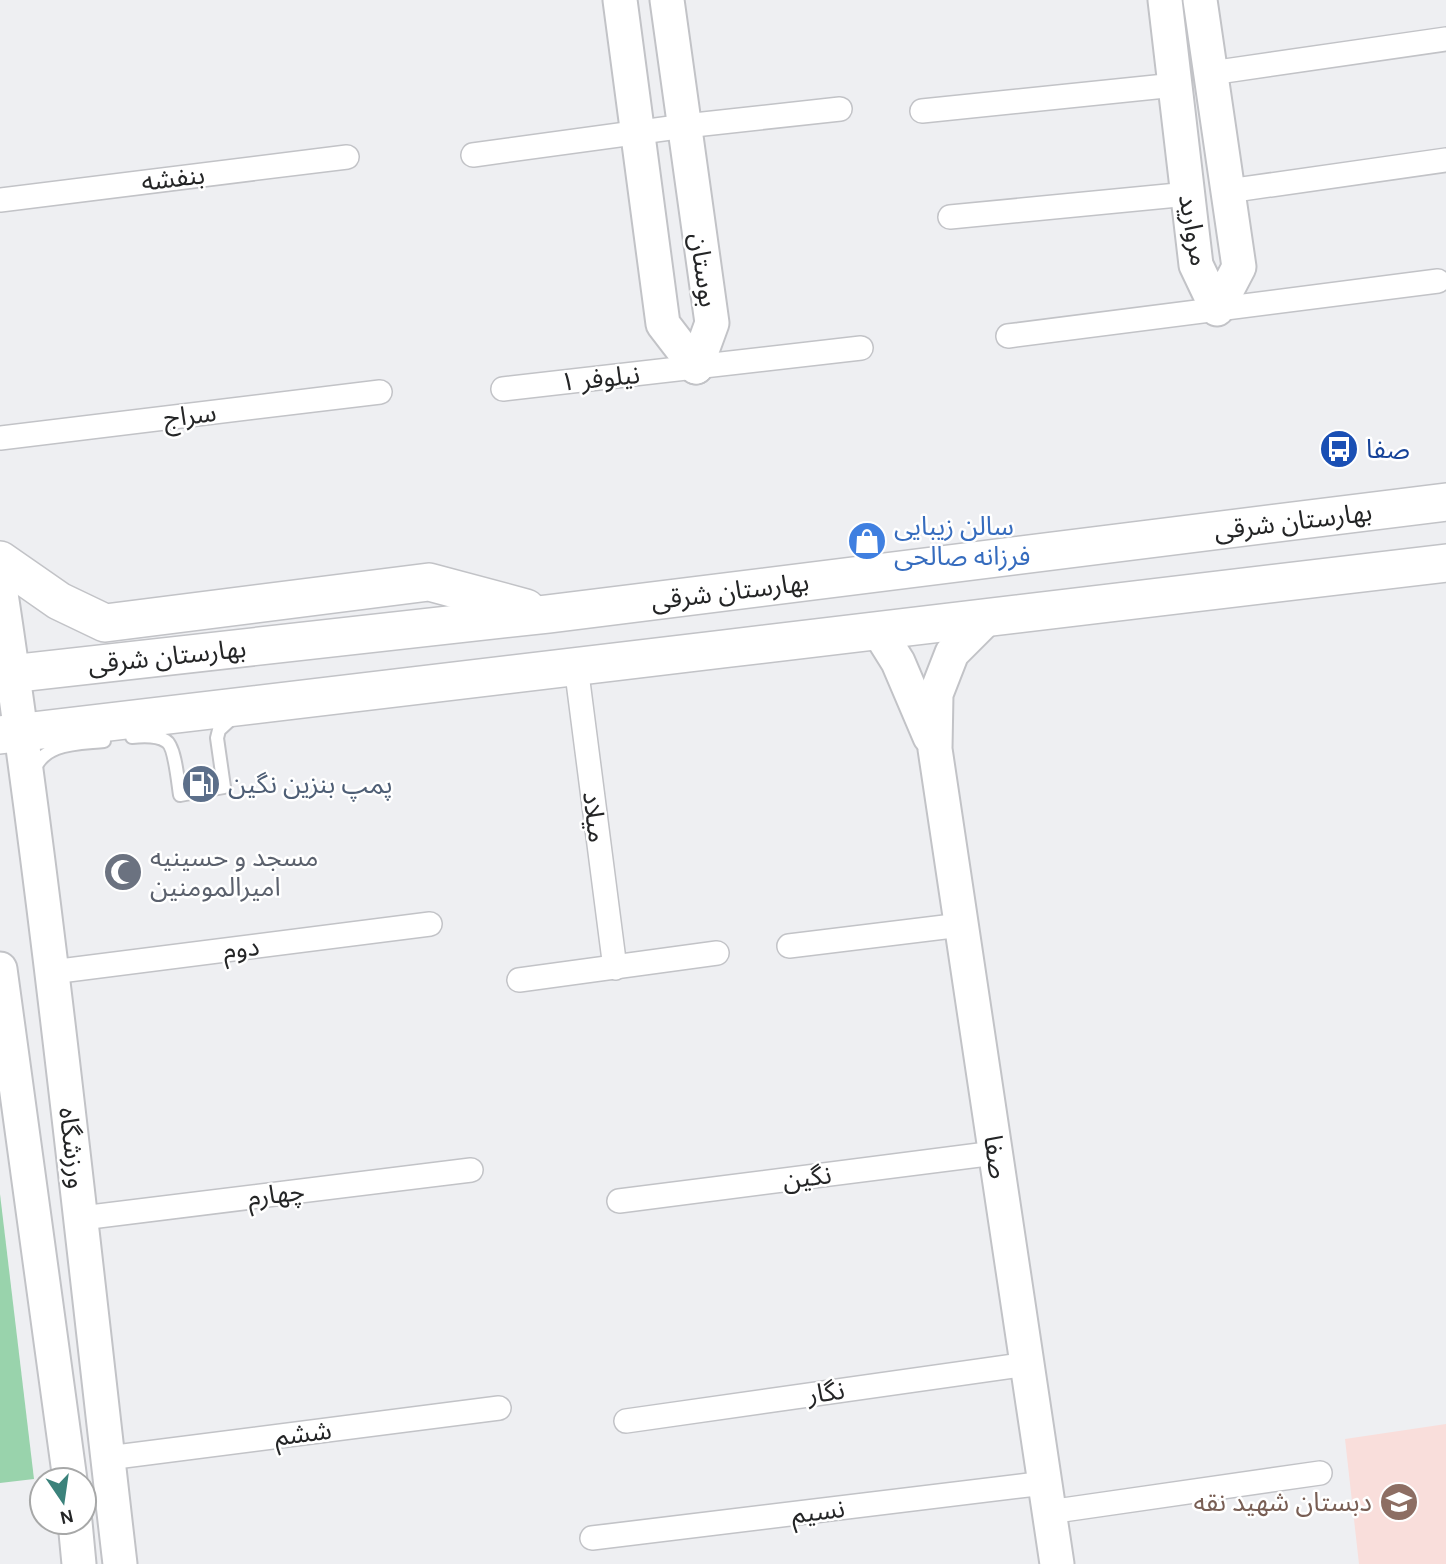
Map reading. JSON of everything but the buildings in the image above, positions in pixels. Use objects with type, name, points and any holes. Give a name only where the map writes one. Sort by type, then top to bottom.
[{"type":"main road","name":"بهارستان شرقی","points":[[7,674],[548,614],[1446,502]]},
{"type":"main road","points":[[0,560],[58,601],[105,623],[429,582],[548,614]]},
{"type":"main road","points":[[10,733],[1446,563]]},
{"type":"street","name":"بوستان","points":[[620,0],[663,324],[696,368]]},
{"type":"street","name":"بوستان","points":[[667,0],[712,323],[696,368]]},
{"type":"street","name":"مروارید","points":[[1165,0],[1196,265],[1217,309]]},
{"type":"street","name":"مروارید","points":[[1200,0],[1239,268],[1217,309]]},
{"type":"street","points":[[1211,73],[1446,39]]},
{"type":"street","points":[[922,111],[1175,85]]},
{"type":"street","points":[[473,155],[685,126],[840,109]]},
{"type":"street","name":"بنفشه","points":[[0,200],[347,157]]},
{"type":"street","points":[[1228,191],[1446,160]]},
{"type":"street","points":[[950,217],[1188,194]]},
{"type":"street","points":[[655,268],[703,260]]},
{"type":"street","points":[[1009,335],[1438,281]]},
{"type":"street","name":"نیلوفر ۱","points":[[503,389],[861,348]]},
{"type":"street","name":"سراج","points":[[0,438],[380,392]]},
{"type":"street","name":"ورزشگاه","points":[[0,587],[10,733],[29,796],[82,1218],[120,1564]]},
{"type":"street","points":[[935,749],[936,694],[952,653],[988,617]]},
{"type":"street","points":[[878,630],[898,662],[935,749]]},
{"type":"street","name":"میلاد","points":[[576,666],[615,968]]},
{"type":"street","name":"صفا","points":[[935,749],[1056,1564]]},
{"type":"street","name":"دوم","points":[[51,972],[430,924]]},
{"type":"street","points":[[789,946],[961,925]]},
{"type":"street","points":[[519,980],[717,953]]},
{"type":"street","name":"ورزشگاه","points":[[0,969],[68,1466]]},
{"type":"street","name":"نگین","points":[[619,1201],[995,1153]]},
{"type":"street","name":"چهارم","points":[[82,1218],[471,1170]]},
{"type":"street","name":"نگار","points":[[626,1421],[1027,1364]]},
{"type":"street","name":"ششم","points":[[108,1458],[499,1408]]},
{"type":"street","name":"نسیم","points":[[592,1538],[1320,1473]]},
{"type":"street","points":[[76,1536],[78,1564]]},
{"type":"lane","points":[[29,796],[39,758],[53,748],[145,736],[166,740],[172,747],[180,794],[224,787],[217,738],[219,730],[228,720],[252,706]]},
{"type":"shaded area","name":"دبستان شهید نقه","points":[[1446,1424],[1446,1564],[1359,1564],[1345,1439]]},
{"type":"green space","points":[[0,1194],[32,1466],[28,1466],[28,1480],[0,1483]]},
{"type":"place","name":"صفا","points":[[1339,449]]},
{"type":"place","name":"سالن زیبایی فرزانه صالحی","points":[[867,541]]},
{"type":"place","name":"پمپ بنزین نگین","points":[[201,784]]},
{"type":"place","name":"مسجد و حسینیه امیرالمومنین","points":[[123,872]]},
{"type":"place","name":"دبستان شهید نقه","points":[[1399,1502]]}]
